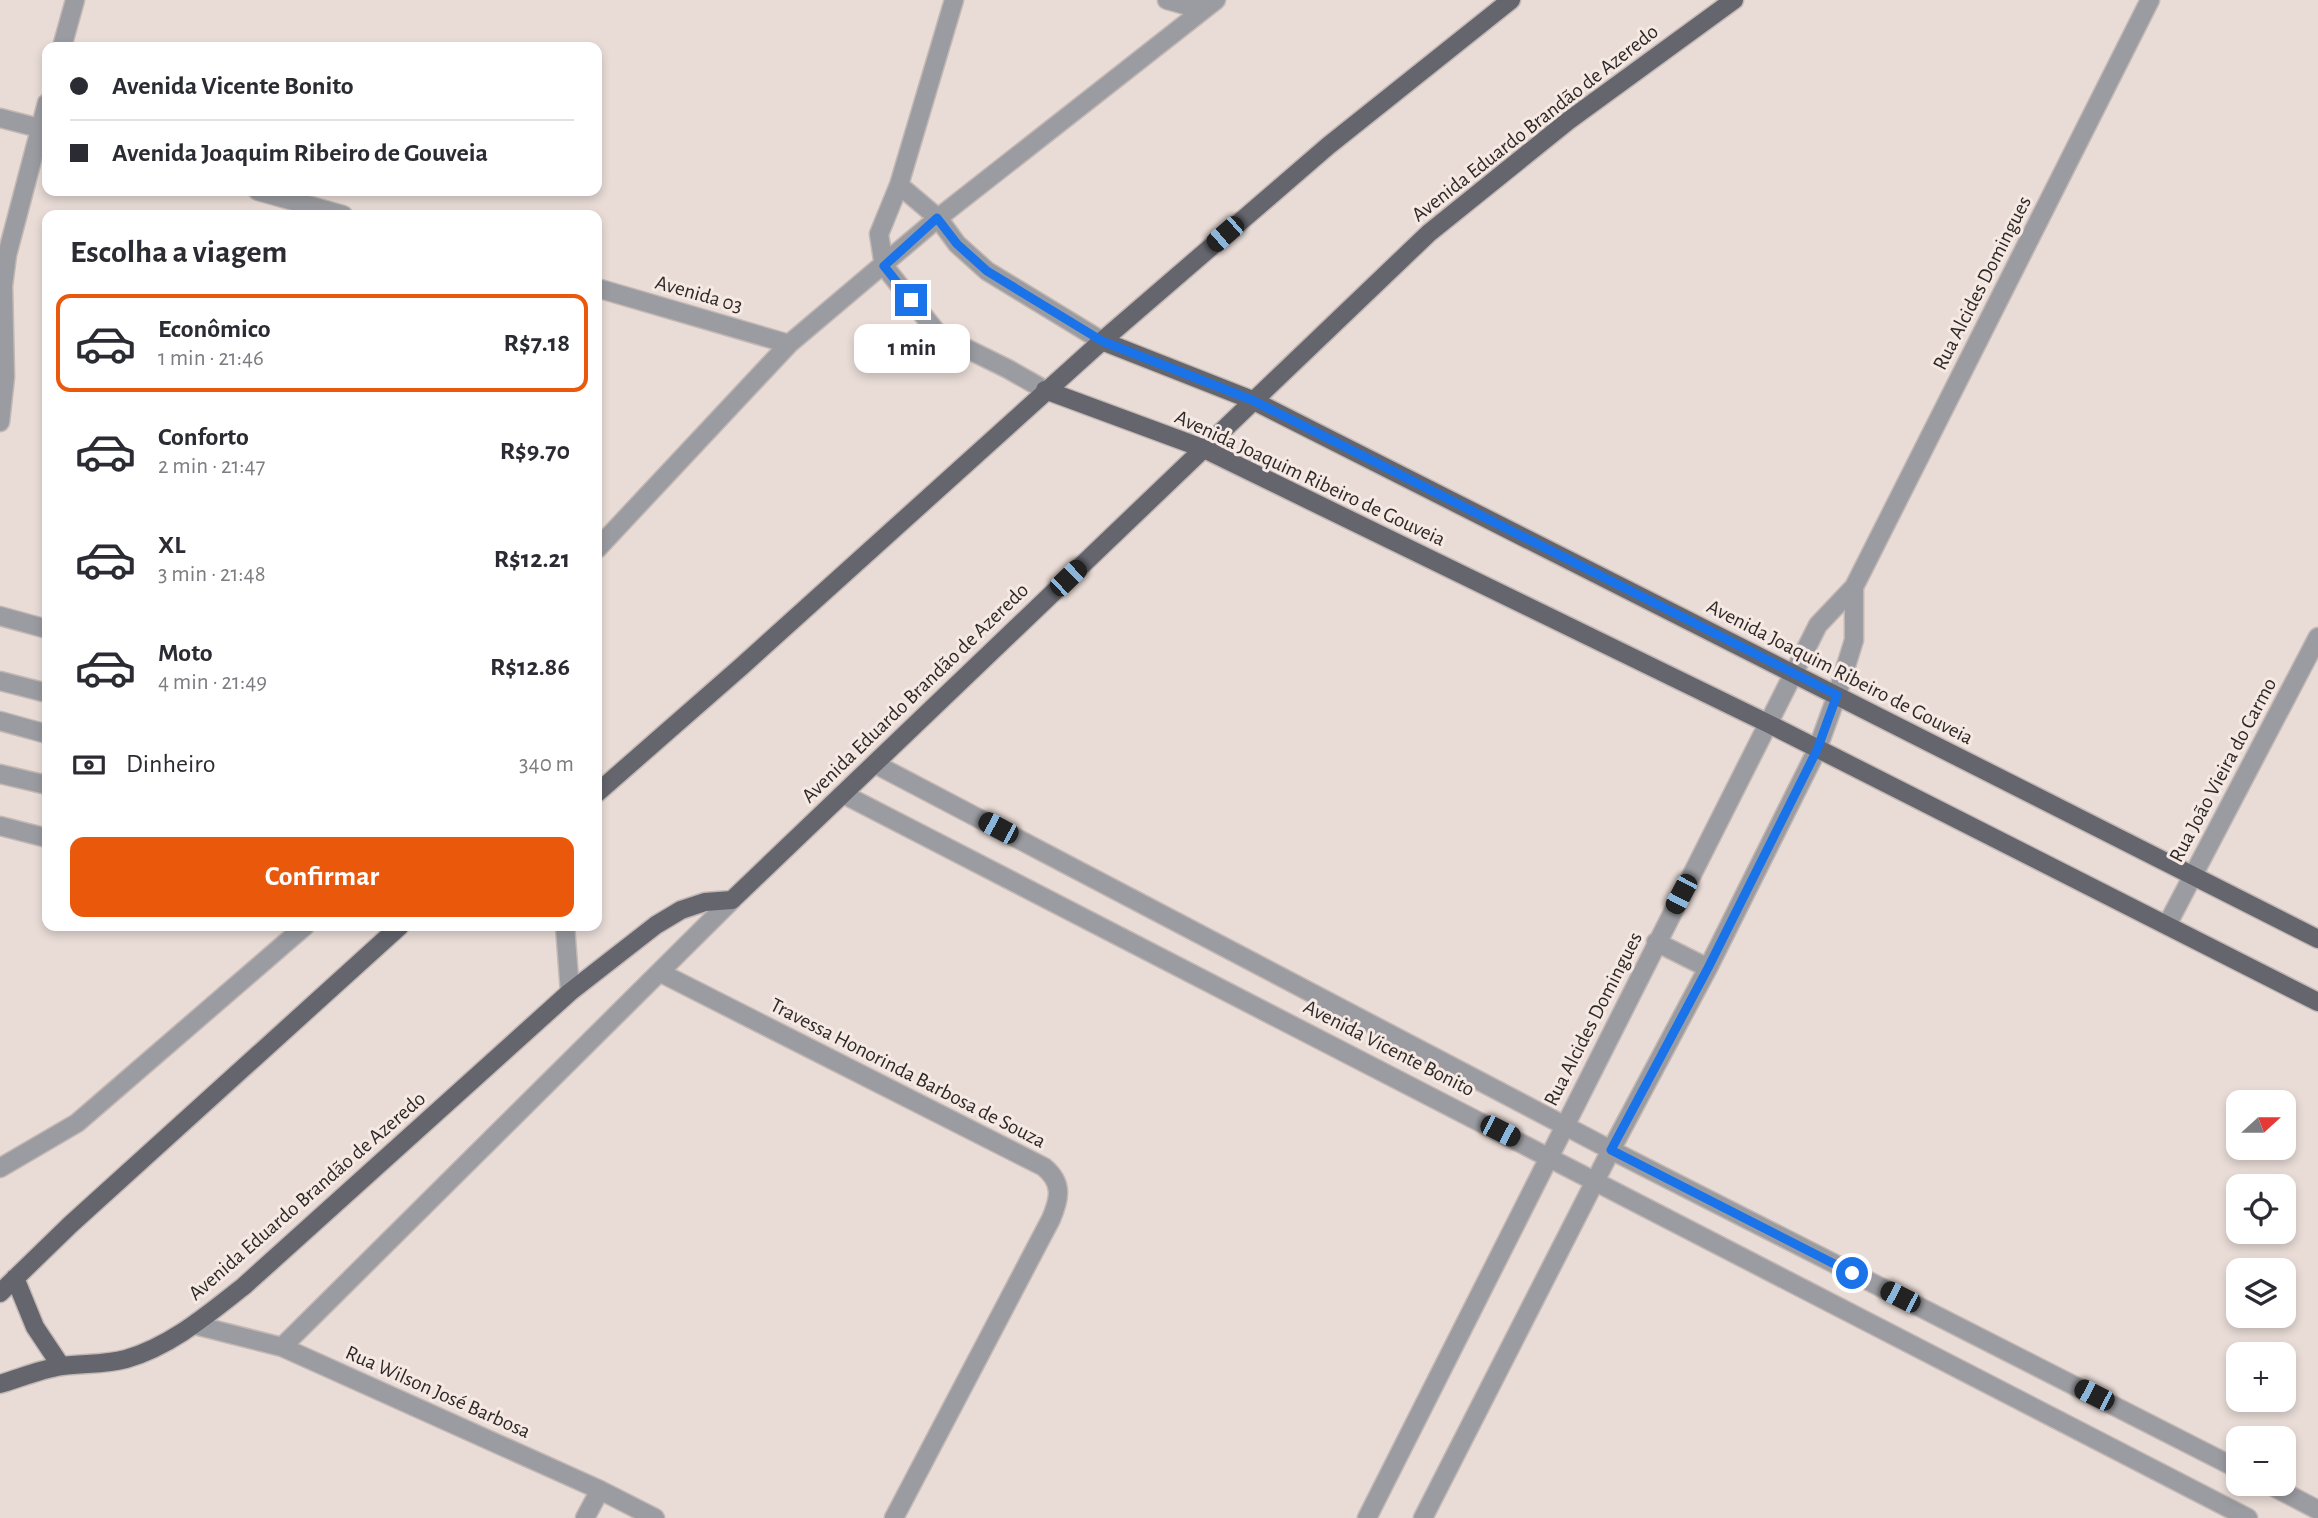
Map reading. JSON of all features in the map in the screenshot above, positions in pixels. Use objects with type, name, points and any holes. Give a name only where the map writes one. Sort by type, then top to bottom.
[{"type":"main road","points":[[602,789],[752,657],[1045,390],[1328,146],[1511,0]]},
{"type":"main road","name":"Avenida Eduardo Brandão de Azeredo","points":[[0,1384],[61,1366],[126,1359],[158,1346],[195,1325],[254,1277],[570,992],[656,925],[681,910],[705,902],[732,900],[1429,233],[1568,121],[1734,0]]},
{"type":"main road","name":"Avenida Joaquim Ribeiro de Gouveia","points":[[1102,341],[1252,400],[2318,939]]},
{"type":"main road","name":"Avenida Joaquim Ribeiro de Gouveia","points":[[1045,390],[1202,448],[1769,724],[2318,1002]]},
{"type":"main road","points":[[0,1293],[80,1215],[394,931]]},
{"type":"main road","points":[[15,1278],[35,1327],[61,1366]]},
{"type":"street","points":[[63,42],[75,0]]},
{"type":"street","points":[[884,266],[879,234],[899,185],[954,0]]},
{"type":"street","points":[[1167,0],[1209,5]]},
{"type":"street","name":"Rua Alcides Domingues","points":[[1367,1518],[1818,625],[1854,587],[2150,0]]},
{"type":"street","points":[[602,545],[789,344],[884,266],[937,218],[1209,5]]},
{"type":"street","points":[[0,118],[42,128]]},
{"type":"street","points":[[0,422],[5,377],[3,286],[6,266],[42,136]]},
{"type":"street","name":"Avenida Joaquim Ribeiro de Gouveia","points":[[899,185],[937,218],[957,244],[987,271],[1102,341]]},
{"type":"street","points":[[276,196],[325,210]]},
{"type":"street","name":"Avenida Joaquim Ribeiro de Gouveia","points":[[884,266],[939,335],[1045,390]]},
{"type":"street","name":"Avenida 03","points":[[602,289],[789,344]]},
{"type":"street","name":"Rua Alcides Domingues","points":[[1423,1518],[1611,1150],[1708,968],[1817,750],[1854,640],[1854,587]]},
{"type":"street","points":[[0,616],[42,628]]},
{"type":"street","name":"Rua João Vieira do Carmo","points":[[2167,925],[2318,637]]},
{"type":"street","points":[[0,681],[42,692]]},
{"type":"street","points":[[0,721],[42,733]]},
{"type":"street","name":"Avenida Vicente Bonito","points":[[875,764],[1611,1150],[2226,1463]]},
{"type":"street","points":[[0,774],[42,784]]},
{"type":"street","name":"Avenida Vicente Bonito","points":[[843,794],[2248,1518]]},
{"type":"street","points":[[0,826],[42,837]]},
{"type":"street","name":"Avenida Eduardo Brandão de Azeredo","points":[[282,1347],[732,900]]},
{"type":"street","points":[[2,1163],[78,1124],[299,931]]},
{"type":"street","points":[[565,931],[570,992]]},
{"type":"street","points":[[1656,942],[1708,968]]},
{"type":"street","name":"Travessa Honorinda Barbosa de Souza","points":[[660,973],[1044,1167],[1053,1174],[1059,1193],[1051,1219],[894,1518]]},
{"type":"street","name":"Rua Wilson José Barbosa","points":[[195,1325],[282,1347],[600,1490],[655,1518]]},
{"type":"street","points":[[585,1518],[600,1490]]},
{"type":"street","points":[[2291,1496],[2318,1510]]},
{"type":"route","points":[[911,300],[884,266],[937,218],[957,244],[987,271],[1102,341],[1252,400],[1837,695],[1817,750],[1708,968],[1611,1150],[1852,1273]]}]
